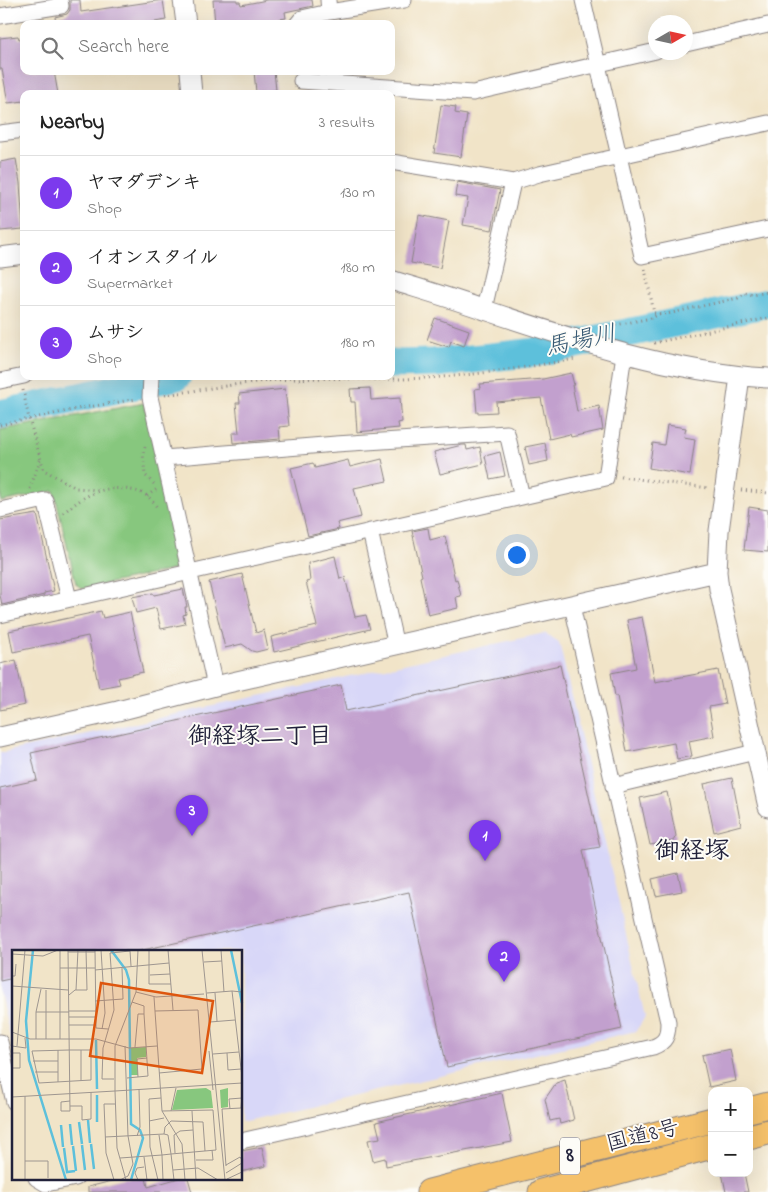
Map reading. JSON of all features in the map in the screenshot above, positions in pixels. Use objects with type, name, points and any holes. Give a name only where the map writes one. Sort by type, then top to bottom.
[{"type":"highway","points":[[753,1109],[768,1105]]},
{"type":"highway","name":"国道8号","points":[[429,1192],[708,1121]]},
{"type":"highway","points":[[753,1135],[768,1132]]},
{"type":"highway","name":"国道8号","points":[[544,1192],[708,1147]]},
{"type":"street","points":[[0,16],[61,6],[60,0]]},
{"type":"street","points":[[182,0],[185,20]]},
{"type":"street","points":[[300,20],[328,6],[404,0]]},
{"type":"street","points":[[583,0],[642,256],[768,229]]},
{"type":"street","points":[[693,42],[768,25]]},
{"type":"street","points":[[301,82],[473,93],[648,53]]},
{"type":"street","points":[[190,75],[192,90]]},
{"type":"street","points":[[395,163],[513,182],[539,174],[768,123]]},
{"type":"street","points":[[0,133],[20,130]]},
{"type":"street","points":[[484,309],[513,182]]},
{"type":"street","points":[[0,257],[20,254]]},
{"type":"street","points":[[395,281],[615,351],[666,364],[740,376],[768,378]]},
{"type":"street","points":[[0,616],[606,478],[615,351]]},
{"type":"street","points":[[740,376],[719,531],[717,572],[719,589],[762,751],[768,807]]},
{"type":"street","points":[[0,381],[20,377]]},
{"type":"street","points":[[150,388],[215,686]]},
{"type":"street","points":[[164,458],[507,433],[522,497]]},
{"type":"street","points":[[0,510],[45,500],[69,599]]},
{"type":"street","points":[[370,531],[396,646]]},
{"type":"street","points":[[0,737],[717,572]]},
{"type":"street","points":[[242,1140],[653,1047],[666,1039],[668,1022],[572,606]]},
{"type":"street","points":[[613,786],[762,751]]},
{"type":"street","points":[[0,1042],[12,1093]]},
{"type":"street","points":[[39,1180],[46,1184],[66,1180]]},
{"type":"path","points":[[642,256],[654,313],[667,314],[738,298],[745,293],[753,295],[768,292]]},
{"type":"path","points":[[595,330],[651,318],[661,313]]},
{"type":"path","points":[[653,343],[768,318]]},
{"type":"path","points":[[395,379],[450,376],[576,359]]},
{"type":"path","points":[[0,425],[82,408],[150,388],[275,380]]},
{"type":"path","points":[[24,395],[44,470],[76,488],[98,490],[116,487],[141,492],[152,499],[161,513]]},
{"type":"path","points":[[26,504],[41,458]]},
{"type":"path","points":[[607,475],[710,488]]},
{"type":"path","points":[[50,523],[81,499],[98,490]]},
{"type":"path","points":[[741,490],[768,493]]},
{"type":"shaded area","points":[[545,633],[559,642],[645,1017],[636,1031],[242,1122],[242,950],[12,950],[12,1044],[0,993],[0,753]]},
{"type":"green space","points":[[144,403],[182,568],[82,589],[76,584],[54,491],[1,502],[0,430]]},
{"type":"building","points":[[70,0],[80,0],[81,12],[163,0],[166,20],[55,20],[55,17],[67,14],[70,10]]},
{"type":"building","points":[[213,0],[237,0],[241,5],[267,0],[312,0],[313,6],[285,12],[286,18],[275,20],[215,20]]},
{"type":"building","points":[[18,36],[20,39],[20,75],[55,75],[57,90],[20,90],[20,102],[8,103],[2,69],[0,69],[0,38]]},
{"type":"building","points":[[254,75],[274,75],[276,90],[256,90]]},
{"type":"building","points":[[441,105],[456,107],[455,113],[467,115],[461,157],[434,153]]},
{"type":"building","points":[[16,159],[20,183],[20,229],[0,231],[0,162]]},
{"type":"building","points":[[457,182],[500,190],[492,230],[463,225],[468,198],[455,196]]},
{"type":"building","points":[[419,215],[449,221],[440,268],[411,263]]},
{"type":"building","points":[[435,318],[469,330],[464,346],[451,341],[449,347],[427,340]]},
{"type":"building","points":[[571,373],[577,411],[599,406],[603,430],[571,437],[570,434],[549,439],[541,398],[496,402],[497,412],[477,413],[475,389],[481,388],[480,384],[543,379]]},
{"type":"building","points":[[370,388],[371,400],[400,398],[402,422],[398,423],[399,428],[357,432],[355,402],[351,402],[350,389]]},
{"type":"building","points":[[285,389],[289,426],[279,427],[280,439],[233,443],[232,433],[239,433],[236,403],[240,403],[239,394]]},
{"type":"building","points":[[667,425],[686,428],[684,437],[695,439],[690,475],[649,468],[653,443],[664,445]]},
{"type":"building","points":[[545,443],[548,461],[529,465],[525,447]]},
{"type":"building","points":[[466,445],[467,450],[480,447],[483,464],[440,474],[434,452]]},
{"type":"building","points":[[500,452],[505,476],[490,479],[485,456]]},
{"type":"building","points":[[382,459],[387,481],[354,488],[361,517],[337,523],[339,529],[308,536],[291,468],[313,463],[315,468],[348,460],[350,467]]},
{"type":"building","points":[[749,507],[768,510],[768,552],[744,550]]},
{"type":"building","points":[[37,514],[54,591],[2,605],[0,595],[0,520]]},
{"type":"building","points":[[428,528],[430,540],[445,536],[455,580],[457,579],[461,596],[456,597],[458,608],[428,615],[412,531]]},
{"type":"building","points":[[335,556],[340,579],[345,577],[355,617],[366,615],[370,629],[274,652],[271,637],[317,626],[306,582],[310,581],[308,563]]},
{"type":"building","points":[[242,574],[256,633],[264,630],[268,649],[256,652],[242,644],[225,648],[209,582]]},
{"type":"building","points":[[183,589],[187,607],[185,607],[186,614],[183,615],[185,624],[161,629],[156,608],[136,613],[132,597]]},
{"type":"building","points":[[101,611],[103,618],[130,612],[143,672],[118,678],[120,684],[99,688],[88,636],[13,652],[9,631]]},
{"type":"building","points":[[642,617],[655,682],[718,670],[725,704],[709,707],[714,736],[689,741],[692,756],[677,759],[674,743],[627,752],[611,673],[636,668],[627,620]]},
{"type":"building","points":[[16,660],[25,705],[0,710],[0,664]]},
{"type":"building","points":[[560,665],[600,847],[583,850],[622,1029],[447,1067],[409,892],[143,950],[12,950],[12,978],[0,981],[0,788],[37,780],[31,753],[341,685],[346,711]]},
{"type":"building","points":[[732,778],[741,825],[714,832],[704,784]]},
{"type":"building","points":[[667,792],[676,836],[673,841],[650,845],[640,798]]},
{"type":"building","points":[[678,873],[682,891],[656,896],[652,879]]},
{"type":"building","points":[[730,1049],[736,1081],[709,1087],[702,1055]]},
{"type":"building","points":[[565,1080],[574,1120],[560,1124],[559,1119],[550,1121],[545,1099],[556,1083]]},
{"type":"building","points":[[502,1093],[512,1142],[386,1166],[385,1158],[373,1161],[368,1140],[380,1138],[376,1122]]},
{"type":"building","points":[[262,1147],[266,1166],[242,1172],[242,1151]]},
{"type":"building","points":[[723,1177],[745,1177],[748,1192],[726,1192]]},
{"type":"building","points":[[116,1180],[146,1180],[148,1187],[172,1180],[189,1180],[192,1192],[88,1192],[88,1187]]},
{"type":"waterway","name":"馬場川","points":[[395,364],[434,363],[538,352],[768,303]]},
{"type":"waterway","name":"馬場川","points":[[0,414],[158,380]]},
{"type":"place","name":"ムサシ","points":[[192,836]]},
{"type":"place","name":"ヤマダデンキ","points":[[485,861]]},
{"type":"place","name":"イオンスタイル","points":[[504,982]]},
{"type":"district","name":"御経塚二丁目","points":[[260,737]]},
{"type":"district","name":"御経塚","points":[[692,852]]}]
